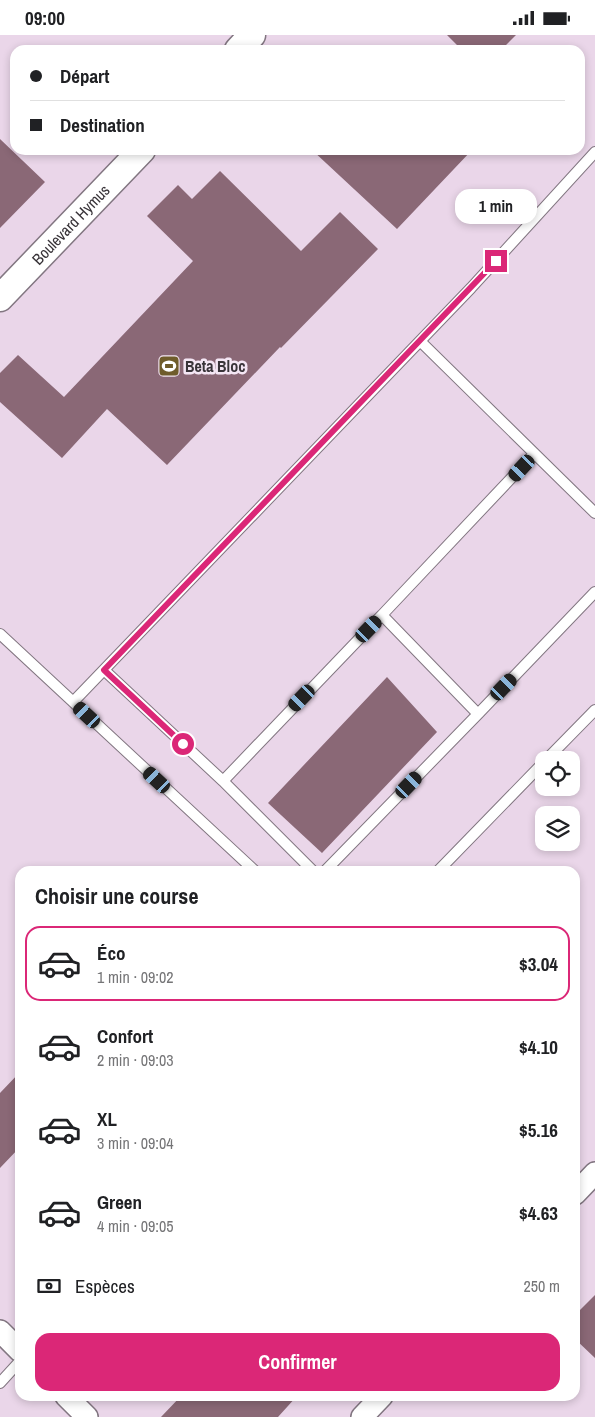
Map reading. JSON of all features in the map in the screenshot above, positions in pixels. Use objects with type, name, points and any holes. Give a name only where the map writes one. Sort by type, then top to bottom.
[{"type":"street","points":[[243,45],[252,35]]},
{"type":"street","name":"Boulevard Hymus","points":[[0,297],[137,155]]},
{"type":"street","points":[[580,1189],[595,1173]]},
{"type":"street","points":[[0,1331],[15,1346]]},
{"type":"street","points":[[71,1401],[87,1417]]},
{"type":"street","points":[[362,1417],[377,1401]]},
{"type":"lane","points":[[73,702],[471,288],[595,152]]},
{"type":"lane","points":[[420,341],[595,513]]},
{"type":"lane","points":[[223,781],[534,454]]},
{"type":"lane","points":[[331,866],[595,592]]},
{"type":"lane","points":[[382,615],[478,714]]},
{"type":"lane","points":[[0,634],[250,866]]},
{"type":"lane","points":[[104,670],[223,781],[308,866]]},
{"type":"lane","points":[[555,751],[595,710]]},
{"type":"lane","points":[[443,866],[535,771]]},
{"type":"lane","points":[[0,1383],[15,1366]]},
{"type":"shaded area","points":[[0,35],[595,35],[595,1417],[0,1417]]},
{"type":"building","points":[[447,35],[516,35],[506,45],[457,45]]},
{"type":"building","points":[[0,139],[10,149],[10,155],[17,155],[45,182],[0,228]]},
{"type":"building","points":[[317,155],[467,155],[397,229]]},
{"type":"building","points":[[220,171],[301,251],[340,212],[378,249],[280,347],[167,465],[107,409],[62,458],[0,402],[0,373],[18,355],[64,397],[193,261],[147,216],[178,185],[192,199]]},
{"type":"building","points":[[387,677],[437,732],[322,853],[268,803]]},
{"type":"building","points":[[15,1077],[15,1152],[0,1168],[0,1093]]},
{"type":"building","points":[[595,1295],[595,1358],[580,1344],[580,1310]]},
{"type":"building","points":[[176,1401],[292,1401],[278,1417],[161,1417]]},
{"type":"place","name":"Beta Bloc","points":[[169,366]]},
{"type":"route","points":[[183,744],[104,670],[496,261]]}]
